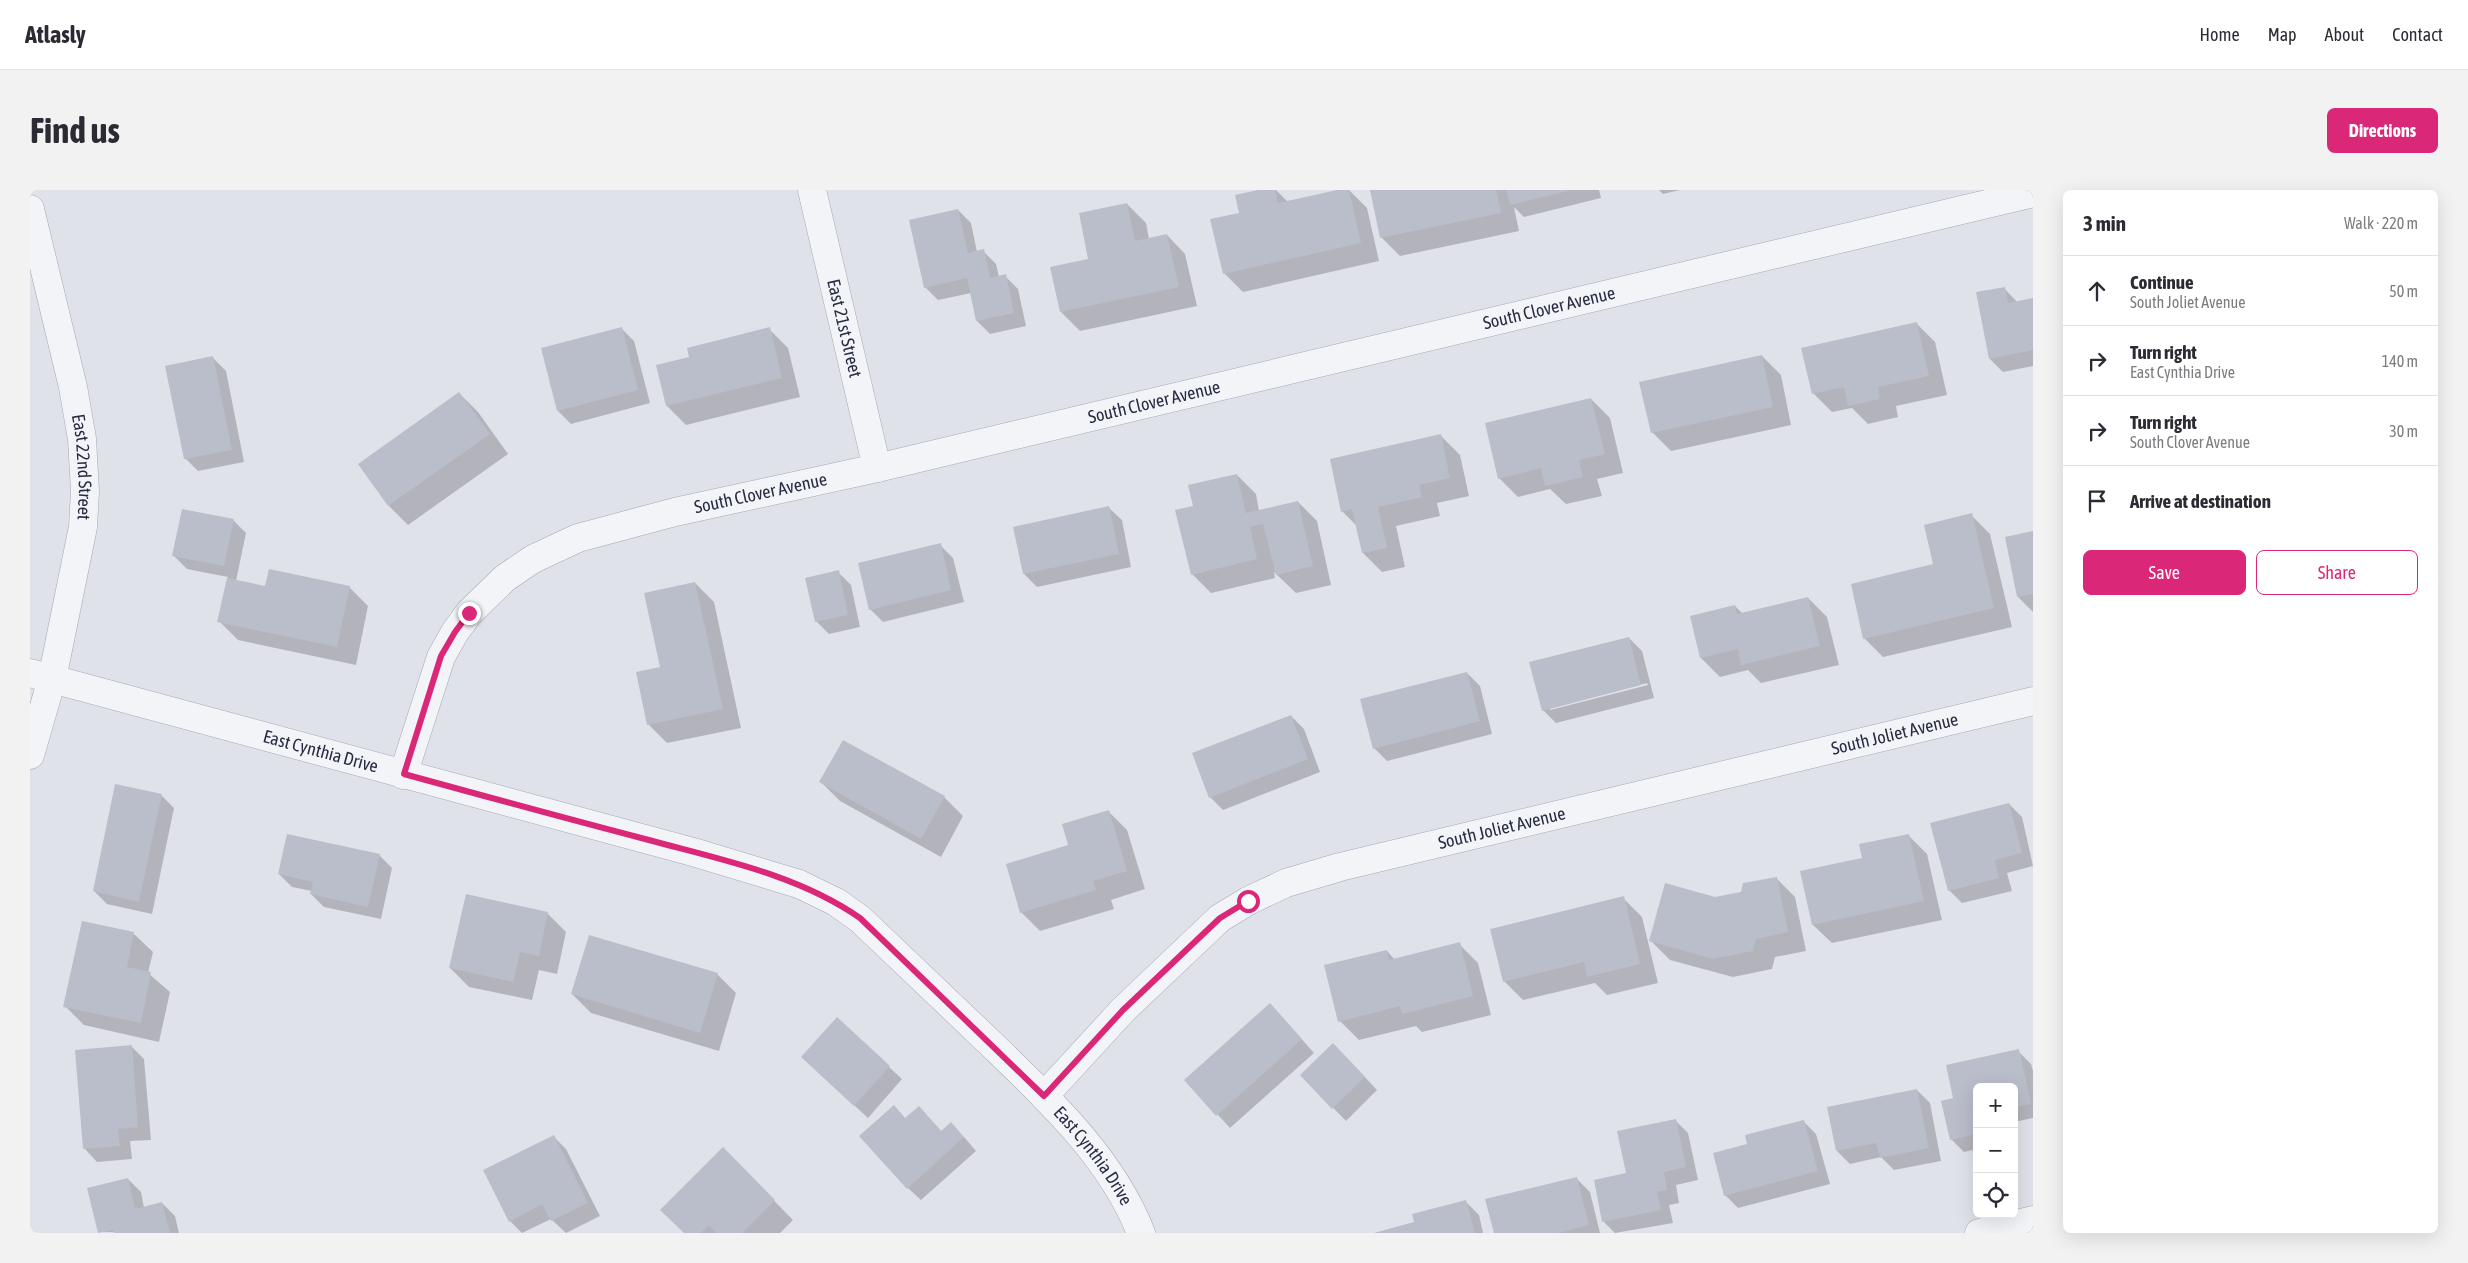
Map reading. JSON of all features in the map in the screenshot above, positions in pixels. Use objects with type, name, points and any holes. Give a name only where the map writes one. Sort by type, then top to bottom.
[{"type":"street","name":"East 21st Street","points":[[812,190],[877,468]]},
{"type":"street","name":"South Clover Avenue","points":[[404,774],[441,656],[469,613],[505,578],[533,559],[578,538],[675,512],[877,468],[2033,193]]},
{"type":"street","name":"East 22nd Street","points":[[30,209],[73,387],[82,440],[84,482],[83,528],[41,676],[30,755]]},
{"type":"street","name":"East Cynthia Drive","points":[[41,676],[693,852],[800,884],[836,902],[860,918],[1044,1096],[1087,1142],[1134,1215],[1141,1233]]},
{"type":"street","name":"South Joliet Avenue","points":[[1044,1096],[1123,1010],[1220,918],[1248,901],[1286,883],[1350,865],[2033,701]]},
{"type":"street","points":[[1979,1233],[2033,1220]]},
{"type":"building","points":[[1258,190],[1275,190],[1278,203],[1337,190],[1349,190],[1361,243],[1223,274],[1210,219],[1239,213],[1235,195]]},
{"type":"building","points":[[1370,190],[1496,190],[1501,213],[1380,238]]},
{"type":"building","points":[[1506,190],[1568,190],[1568,191],[1510,205]]},
{"type":"building","points":[[1127,203],[1135,241],[1167,234],[1179,287],[1060,312],[1050,267],[1088,259],[1079,213]]},
{"type":"building","points":[[958,209],[968,253],[984,249],[990,278],[1006,274],[1014,313],[976,321],[967,278],[924,288],[909,220]]},
{"type":"building","points":[[2005,287],[2008,303],[2033,298],[2033,350],[1989,359],[1976,292]]},
{"type":"building","points":[[1917,322],[1929,376],[1878,387],[1880,399],[1848,406],[1844,387],[1812,394],[1801,348]]},
{"type":"building","points":[[622,327],[638,390],[557,411],[541,348]]},
{"type":"building","points":[[770,327],[782,378],[666,406],[656,365],[689,357],[687,348]]},
{"type":"building","points":[[1762,355],[1773,407],[1651,433],[1639,382]]},
{"type":"building","points":[[213,356],[232,450],[184,459],[165,366]]},
{"type":"building","points":[[459,392],[490,434],[388,506],[358,464]]},
{"type":"building","points":[[1591,398],[1605,454],[1579,460],[1583,477],[1545,486],[1541,468],[1498,479],[1485,423]]},
{"type":"building","points":[[1441,434],[1450,478],[1419,485],[1422,497],[1378,507],[1387,548],[1362,553],[1352,509],[1341,512],[1330,459]]},
{"type":"building","points":[[1237,474],[1246,513],[1298,501],[1313,566],[1276,575],[1263,524],[1250,527],[1257,559],[1191,575],[1175,510],[1193,506],[1188,485]]},
{"type":"building","points":[[1109,506],[1119,554],[1023,574],[1013,527]]},
{"type":"building","points":[[182,509],[234,519],[224,566],[172,556]]},
{"type":"building","points":[[1972,513],[1994,608],[1863,639],[1851,584],[1933,564],[1924,525]]},
{"type":"building","points":[[2033,531],[2033,594],[2017,597],[2005,537]]},
{"type":"building","points":[[941,543],[951,590],[869,610],[858,563]]},
{"type":"building","points":[[269,569],[350,586],[337,647],[217,622],[227,578],[265,586]]},
{"type":"building","points":[[839,570],[848,615],[815,622],[805,578]]},
{"type":"building","points":[[695,582],[723,709],[647,725],[636,672],[660,667],[644,593]]},
{"type":"building","points":[[1808,597],[1820,646],[1741,665],[1738,649],[1700,658],[1690,616],[1735,605],[1737,614]]},
{"type":"building","points":[[1629,637],[1641,685],[1542,711],[1529,662]]},
{"type":"building","points":[[1467,672],[1480,721],[1373,749],[1360,699]]},
{"type":"building","points":[[1291,715],[1308,759],[1209,798],[1192,753]]},
{"type":"building","points":[[843,740],[945,796],[921,839],[819,782]]},
{"type":"building","points":[[115,784],[162,794],[139,902],[93,891]]},
{"type":"building","points":[[2009,803],[2022,853],[1995,860],[1999,878],[1948,891],[1930,823]]},
{"type":"building","points":[[1109,810],[1127,871],[1093,881],[1096,890],[1020,913],[1006,864],[1068,845],[1062,824]]},
{"type":"building","points":[[287,834],[380,854],[368,907],[310,894],[313,882],[278,874]]},
{"type":"building","points":[[1909,834],[1924,901],[1812,925],[1800,871],[1862,858],[1859,844]]},
{"type":"building","points":[[1777,877],[1788,932],[1756,939],[1753,951],[1713,959],[1649,941],[1665,883],[1715,897],[1741,892],[1743,883]]},
{"type":"building","points":[[466,894],[548,912],[539,956],[520,952],[513,982],[449,968]]},
{"type":"building","points":[[1624,896],[1640,964],[1587,977],[1584,962],[1503,982],[1490,929]]},
{"type":"building","points":[[82,921],[134,932],[127,967],[151,972],[141,1023],[63,1007]]},
{"type":"building","points":[[589,935],[718,973],[700,1033],[571,994]]},
{"type":"building","points":[[1460,942],[1473,996],[1402,1014],[1400,1006],[1338,1022],[1324,965],[1387,950],[1389,960]]},
{"type":"building","points":[[1270,1003],[1302,1039],[1216,1116],[1184,1080]]},
{"type":"building","points":[[837,1017],[890,1066],[854,1106],[801,1057]]},
{"type":"building","points":[[1333,1043],[1365,1077],[1332,1109],[1300,1075]]},
{"type":"building","points":[[132,1045],[138,1127],[118,1129],[120,1146],[83,1149],[75,1050]]},
{"type":"building","points":[[2019,1049],[2031,1104],[2018,1106],[2018,1083],[1973,1083],[1973,1135],[1950,1140],[1941,1101],[1953,1098],[1946,1065]]},
{"type":"building","points":[[1917,1089],[1929,1148],[1880,1158],[1876,1143],[1836,1151],[1827,1107]]},
{"type":"building","points":[[894,1105],[905,1118],[919,1106],[941,1131],[951,1122],[964,1137],[907,1189],[859,1136]]},
{"type":"building","points":[[1676,1119],[1686,1167],[1664,1172],[1667,1190],[1657,1192],[1661,1210],[1602,1222],[1594,1180],[1626,1173],[1617,1131]]},
{"type":"building","points":[[1804,1120],[1818,1171],[1724,1196],[1713,1153],[1747,1144],[1745,1135]]},
{"type":"building","points":[[554,1135],[588,1203],[551,1221],[542,1204],[509,1222],[483,1170]]},
{"type":"building","points":[[723,1147],[775,1200],[742,1233],[716,1233],[709,1225],[701,1233],[684,1233],[660,1210]]},
{"type":"building","points":[[1577,1177],[1589,1225],[1558,1233],[1494,1233],[1485,1199]]},
{"type":"building","points":[[128,1178],[135,1209],[162,1202],[170,1233],[114,1233],[113,1230],[98,1233],[87,1188]]},
{"type":"building","points":[[1466,1200],[1475,1233],[1374,1233],[1414,1222],[1412,1214]]},
{"type":"route","points":[[469,613],[441,656],[404,774],[693,852],[800,884],[836,902],[860,918],[1044,1096],[1123,1010],[1220,918],[1248,901]]}]
